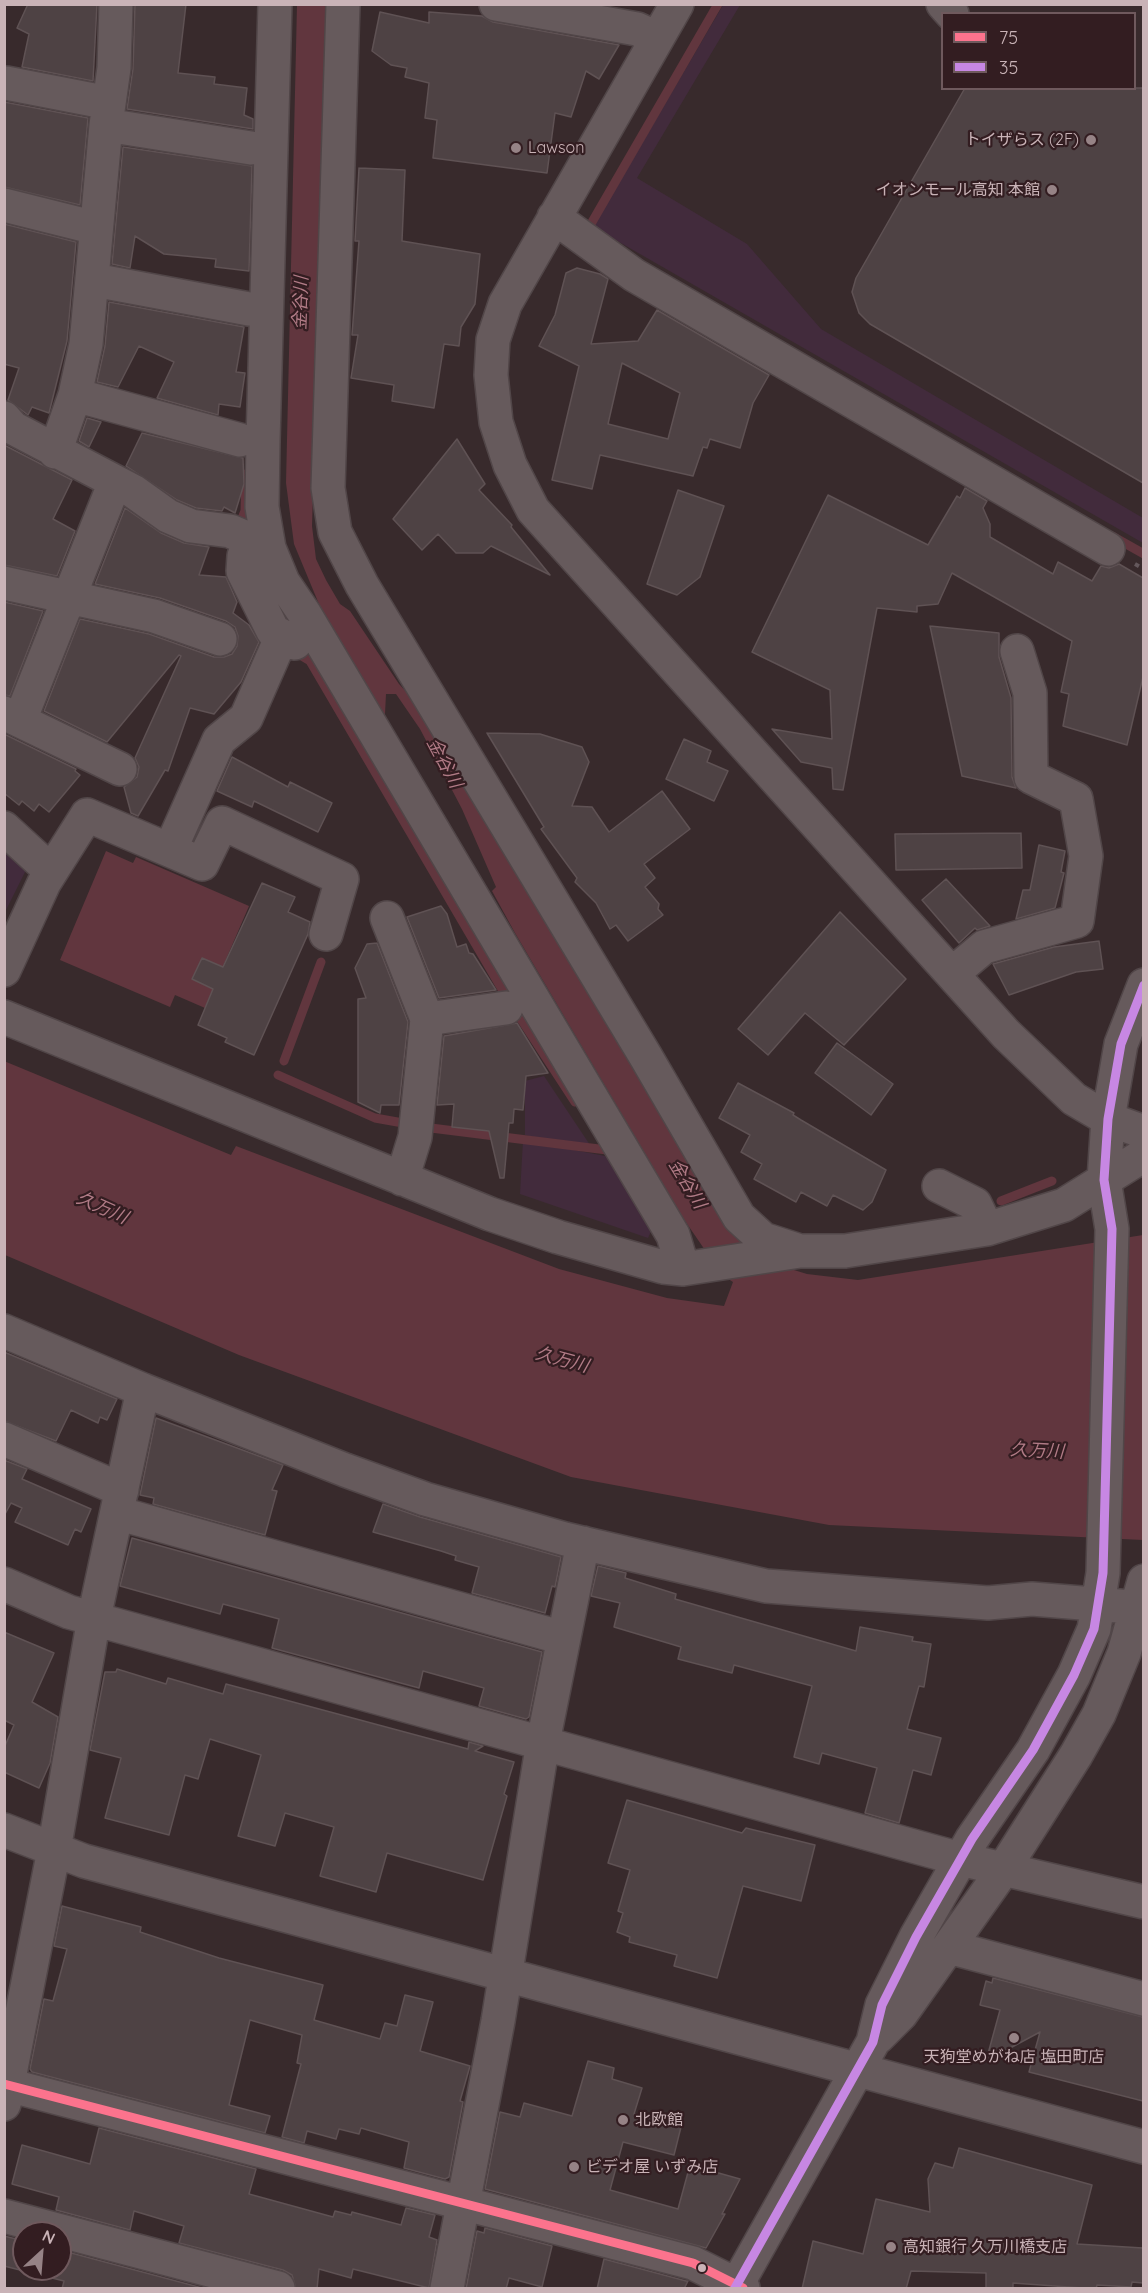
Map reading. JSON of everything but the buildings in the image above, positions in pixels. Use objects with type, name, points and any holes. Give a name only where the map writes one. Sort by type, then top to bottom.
[{"type":"street","points":[[55,452],[75,395],[86,344],[94,280],[96,228],[107,114],[114,68],[116,4]]},
{"type":"street","points":[[275,4],[262,507],[269,548],[283,582],[304,613],[692,1268]]},
{"type":"street","points":[[343,4],[328,488],[335,532],[362,585],[646,1057],[739,1217],[764,1239],[785,1253]]},
{"type":"street","points":[[496,4],[637,29],[657,38]]},
{"type":"street","points":[[677,4],[505,304],[493,340],[491,375],[501,444],[519,486],[533,510],[1006,1034],[1074,1099],[1108,1119],[1143,1131]]},
{"type":"street","points":[[6,83],[107,114],[251,148]]},
{"type":"street","points":[[4,205],[96,228]]},
{"type":"street","points":[[554,217],[634,275],[1108,549]]},
{"type":"street","points":[[94,280],[249,309]]},
{"type":"street","points":[[75,395],[240,440]]},
{"type":"street","points":[[4,418],[13,428],[133,491],[168,516],[191,526],[237,534],[282,602],[304,613]]},
{"type":"street","points":[[115,482],[71,596],[12,716],[120,768]]},
{"type":"street","points":[[170,850],[219,740],[246,718],[284,642],[273,631],[243,571],[237,534]]},
{"type":"street","points":[[4,583],[154,616],[220,639]]},
{"type":"street","points":[[952,974],[984,947],[1077,921],[1086,856],[1076,799],[1031,777],[1030,693],[1017,651]]},
{"type":"street","points":[[4,970],[44,883],[87,815],[202,864],[222,823],[342,879],[326,934]]},
{"type":"street","points":[[4,828],[40,861]]},
{"type":"street","points":[[387,918],[427,1019],[416,1127],[402,1179]]},
{"type":"street","points":[[143,1390],[94,1618],[54,1850],[6,2091],[693,2263],[738,2288],[858,2072],[873,2042],[882,2005],[916,1937],[960,1859],[1048,1722],[1087,1647],[1102,1589],[1112,1229],[1104,1180],[1108,1119],[1121,1044],[1143,986]]},
{"type":"street","points":[[427,1019],[506,1008]]},
{"type":"street","points":[[4,1017],[402,1179],[558,1237],[663,1267],[692,1268],[785,1253],[845,1251],[987,1229],[1064,1205],[1143,1155]]},
{"type":"street","points":[[939,1186],[975,1204],[987,1229]]},
{"type":"street","points":[[4,1331],[288,1449],[425,1499],[583,1543],[766,1586],[988,1603],[1102,1589],[1141,1599],[1124,1653],[1098,1714],[1024,1840],[901,2014],[873,2042]]},
{"type":"street","points":[[4,1439],[119,1502],[563,1638]]},
{"type":"street","points":[[447,2289],[505,1973],[543,1742],[583,1543]]},
{"type":"street","points":[[4,1584],[69,1612],[960,1859],[1143,1902]]},
{"type":"street","points":[[4,1830],[84,1861],[505,1973],[858,2072],[1143,2147]]},
{"type":"street","points":[[949,1947],[1143,1998]]},
{"type":"street","points":[[4,2216],[278,2289]]},
{"type":"shaded area","points":[[723,5],[740,5],[637,178],[747,244],[821,329],[1143,518],[1143,543],[593,227]]},
{"type":"shaded area","points":[[5,844],[28,866],[5,912]]},
{"type":"shaded area","points":[[544,1076],[594,1151],[525,1135],[525,1081]]},
{"type":"shaded area","points":[[523,1140],[605,1156],[653,1227],[648,1238],[520,1194]]},
{"type":"water","points":[[297,5],[328,5],[312,526],[316,559],[326,580],[340,604],[350,611],[399,684],[412,698],[784,1267],[807,1274],[858,1280],[1143,1235],[1143,1540],[829,1525],[571,1477],[239,1355],[5,1255],[4,1061],[231,1155],[236,1146],[559,1269],[667,1298],[724,1306],[733,1282],[722,1275],[681,1215],[515,933],[492,891],[496,887],[462,809],[420,729],[396,694],[386,694],[385,714],[381,713],[326,621],[294,544],[286,483]]},
{"type":"water","points":[[106,851],[133,863],[136,857],[249,906],[205,1008],[175,995],[170,1007],[60,960]]},
{"type":"waterway","points":[[592,232],[588,229],[718,4]]},
{"type":"waterway","points":[[238,528],[245,511],[246,474]]},
{"type":"waterway","points":[[1112,536],[1144,554]]},
{"type":"waterway","points":[[295,652],[310,661],[506,996],[575,1102]]},
{"type":"waterway","points":[[284,1061],[321,962]]},
{"type":"waterway","points":[[278,1075],[375,1118],[431,1128],[607,1150],[603,1143]]},
{"type":"waterway","points":[[1001,1201],[1052,1181]]},
{"type":"transit line","name":"35","points":[[735,2288],[873,2042],[882,2005],[916,1937],[972,1839],[1033,1750],[1074,1675],[1094,1629],[1103,1573],[1112,1229],[1104,1180],[1108,1119],[1121,1044],[1144,985]]},
{"type":"transit line","name":"75","points":[[4,2084],[693,2263],[743,2288]]},
{"type":"place","name":"トイザらス (2F)","points":[[1091,140]]},
{"type":"place","name":"Lawson","points":[[516,148]]},
{"type":"place","name":"イオンモール高知 本館","points":[[1052,190]]},
{"type":"place","name":"天狗堂めがね店 塩田町店","points":[[1014,2038]]},
{"type":"place","name":"北欧館","points":[[623,2120]]},
{"type":"place","name":"ビデオ屋 いずみ店","points":[[574,2167]]},
{"type":"place","name":"高知銀行 久万川橋支店","points":[[891,2247]]},
{"type":"water label","name":"金谷川","points":[[301,303]]},
{"type":"water label","name":"金谷川","points":[[444,763]]},
{"type":"water label","name":"金谷川","points":[[687,1184]]},
{"type":"water label","name":"久万川","points":[[102,1208]]},
{"type":"water label","name":"久万川","points":[[562,1360]]},
{"type":"water label","name":"久万川","points":[[1037,1451]]}]
